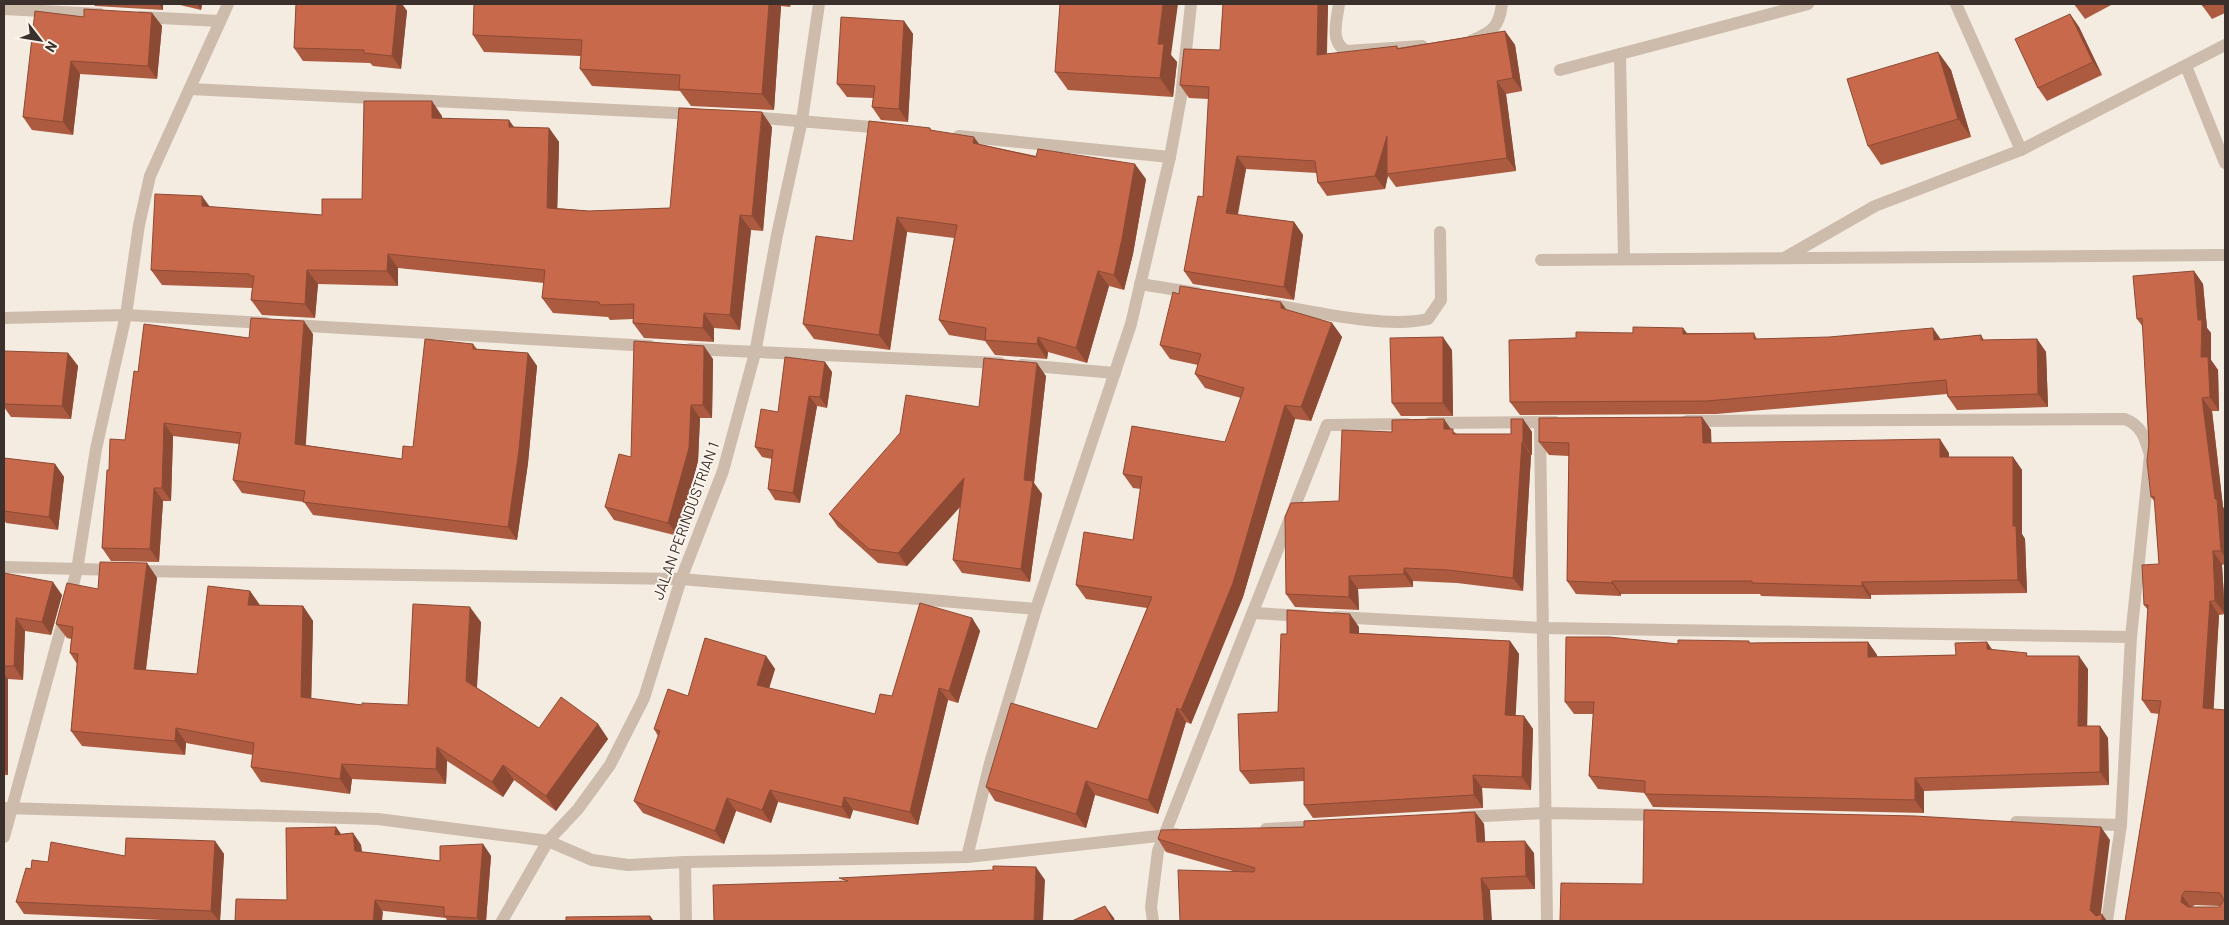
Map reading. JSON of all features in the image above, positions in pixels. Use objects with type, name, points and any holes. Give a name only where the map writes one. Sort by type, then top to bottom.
[{"type":"street","points":[[4,837],[7,808],[78,570],[96,449],[126,315],[139,225],[150,176],[228,4]]},
{"type":"street","name":"JALAN PERINDUSTRIAN 1","points":[[502,921],[548,841],[578,809],[610,765],[644,698],[681,579],[723,471],[755,353],[777,235],[802,120],[819,4]]},
{"type":"street","points":[[966,857],[990,763],[1036,609],[1131,324],[1170,157],[1181,97],[1190,4]]},
{"type":"street","points":[[1339,4],[1335,37],[1337,44],[1346,51],[1431,45]]},
{"type":"street","points":[[1459,43],[1468,43],[1491,32],[1501,14],[1502,4]]},
{"type":"street","points":[[1560,70],[1808,4]]},
{"type":"street","points":[[1956,4],[2020,150]]},
{"type":"street","points":[[4,9],[112,15]]},
{"type":"street","points":[[132,16],[220,21]]},
{"type":"street","points":[[1784,258],[1875,206],[2020,150],[2225,45]]},
{"type":"street","points":[[1620,54],[1624,260]]},
{"type":"street","points":[[2186,66],[2225,163]]},
{"type":"street","points":[[190,89],[704,115]]},
{"type":"street","points":[[733,116],[802,120],[892,129]]},
{"type":"street","points":[[942,134],[1170,157]]},
{"type":"street","points":[[1256,302],[1363,319],[1410,323],[1428,319],[1441,300],[1440,232]]},
{"type":"street","points":[[1541,260],[2225,255]]},
{"type":"street","points":[[1140,284],[1208,294]]},
{"type":"street","points":[[4,318],[126,315],[755,353],[964,360],[1115,373]]},
{"type":"street","points":[[1678,421],[2125,419],[2135,423],[2143,432],[2150,455],[2131,637],[2121,825],[2107,921]]},
{"type":"street","points":[[1540,422],[1547,921]]},
{"type":"street","points":[[1153,921],[1151,907],[1153,878],[1158,851],[1254,613],[1327,424],[1569,422]]},
{"type":"street","points":[[4,567],[78,570],[681,579],[1036,609]]},
{"type":"street","points":[[1254,613],[1543,628],[2131,637]]},
{"type":"street","points":[[7,808],[378,818],[548,841],[592,860],[628,865],[685,862],[966,857],[1184,833]]},
{"type":"street","points":[[1447,818],[1545,813],[1674,816]]},
{"type":"street","points":[[2002,822],[2121,825]]},
{"type":"street","points":[[1252,830],[1330,825]]},
{"type":"street","points":[[685,862],[686,921]]},
{"type":"building","points":[[296,4],[397,4],[392,56],[364,53],[364,50],[294,48]]},
{"type":"building","points":[[474,4],[769,4],[762,94],[679,89],[680,75],[580,69],[582,40],[473,35]]},
{"type":"building","points":[[1060,4],[1163,4],[1158,44],[1164,44],[1160,78],[1055,72]]},
{"type":"building","points":[[1223,4],[1318,4],[1317,55],[1397,46],[1397,49],[1505,31],[1513,78],[1497,81],[1507,158],[1387,174],[1387,136],[1375,176],[1318,183],[1315,161],[1237,156],[1226,213],[1294,222],[1284,287],[1184,271],[1198,196],[1203,197],[1209,87],[1180,85],[1184,49],[1220,50]]},
{"type":"building","points":[[84,9],[152,13],[148,66],[71,61],[63,122],[23,117],[35,11],[84,17]]},
{"type":"building","points":[[2070,14],[2093,62],[2038,88],[2015,39]]},
{"type":"building","points":[[841,17],[904,21],[899,109],[872,107],[875,86],[837,84]]},
{"type":"building","points":[[1938,52],[1958,119],[1868,146],[1847,79]]},
{"type":"building","points":[[364,101],[432,101],[432,118],[509,120],[509,127],[549,128],[547,208],[589,211],[670,208],[679,108],[762,112],[752,216],[740,215],[730,315],[704,313],[703,328],[633,323],[634,304],[600,305],[599,302],[542,298],[545,270],[388,254],[387,271],[307,270],[305,304],[251,300],[254,276],[250,276],[250,274],[151,270],[155,194],[202,196],[202,206],[322,215],[322,199],[362,199]]},
{"type":"building","points":[[869,121],[930,128],[930,130],[974,137],[973,143],[1036,157],[1038,149],[1135,164],[1114,275],[1098,271],[1076,348],[1038,337],[1037,344],[985,340],[986,328],[939,320],[957,225],[897,217],[879,335],[803,324],[816,236],[853,241]]},
{"type":"building","points":[[2194,271],[2198,320],[2202,320],[2201,357],[2208,357],[2210,397],[2202,398],[2215,499],[2217,499],[2221,551],[2213,551],[2215,601],[2210,601],[2203,708],[2225,710],[2225,921],[2125,921],[2161,701],[2142,700],[2148,605],[2144,605],[2142,565],[2159,564],[2154,496],[2151,497],[2147,461],[2149,442],[2142,318],[2137,319],[2133,276]],"holes":[[[2185,891],[2220,893],[2224,900],[2219,907],[2188,907],[2181,902]]]},
{"type":"building","points":[[1180,286],[1281,302],[1281,308],[1332,323],[1301,407],[1285,405],[1233,583],[1181,710],[1177,708],[1148,800],[1086,781],[1076,814],[986,787],[1011,703],[1097,729],[1152,597],[1076,585],[1084,532],[1133,540],[1142,477],[1123,474],[1132,426],[1225,442],[1244,388],[1195,374],[1201,354],[1160,345],[1173,292],[1179,294]]},
{"type":"building","points":[[251,318],[304,321],[295,444],[402,459],[403,446],[413,447],[425,339],[473,344],[473,349],[528,353],[519,450],[508,527],[303,502],[305,491],[233,480],[241,433],[164,423],[162,488],[154,488],[150,549],[102,548],[110,439],[125,440],[134,371],[138,372],[144,324],[249,338]]},
{"type":"building","points":[[1633,327],[1683,328],[1683,334],[1754,333],[1754,339],[1829,337],[1933,328],[1934,340],[1981,335],[1981,340],[2037,339],[2038,394],[1948,397],[1946,380],[1707,401],[1510,402],[1509,340],[1576,338],[1576,332],[1633,333]]},
{"type":"building","points":[[1443,337],[1443,403],[1392,403],[1390,338]]},
{"type":"building","points":[[634,341],[704,346],[703,405],[691,405],[689,448],[668,523],[605,507],[619,454],[631,457]]},
{"type":"building","points":[[4,351],[68,353],[62,406],[4,404]]},
{"type":"building","points":[[785,357],[825,362],[820,397],[809,396],[793,493],[768,489],[773,450],[755,447],[761,409],[778,412]]},
{"type":"building","points":[[984,358],[1037,363],[1024,480],[1033,481],[1021,569],[953,560],[964,478],[898,553],[869,549],[829,514],[900,433],[906,395],[979,407]]},
{"type":"building","points":[[1702,417],[1703,443],[1940,439],[1940,457],[2013,457],[2013,526],[2016,526],[2018,580],[1862,582],[1862,586],[1752,583],[1752,581],[1612,581],[1612,583],[1567,581],[1569,443],[1539,442],[1539,418]]},
{"type":"building","points":[[1444,419],[1444,429],[1453,429],[1453,434],[1511,434],[1511,419],[1523,419],[1513,578],[1448,570],[1404,568],[1404,574],[1349,576],[1349,597],[1286,594],[1285,517],[1291,503],[1339,501],[1342,430],[1392,432],[1392,420]]},
{"type":"building","points":[[4,458],[55,464],[49,517],[4,511]]},
{"type":"building","points":[[100,562],[147,563],[134,669],[197,674],[208,586],[250,591],[248,605],[303,606],[301,697],[362,705],[362,703],[408,705],[413,604],[470,607],[466,681],[539,728],[561,697],[598,724],[546,796],[503,765],[492,782],[437,747],[436,769],[342,764],[340,779],[251,767],[254,743],[176,728],[175,741],[71,731],[78,654],[70,653],[73,627],[56,624],[67,583],[98,589]]},
{"type":"building","points":[[4,573],[53,582],[42,622],[16,618],[14,666],[4,666]]},
{"type":"building","points":[[920,603],[972,618],[949,691],[939,688],[910,812],[844,797],[842,807],[770,790],[762,810],[727,798],[715,831],[634,801],[660,731],[654,729],[668,689],[688,696],[705,638],[766,656],[757,685],[875,714],[880,694],[892,696]]},
{"type":"building","points":[[1287,610],[1350,614],[1350,633],[1510,641],[1505,715],[1524,716],[1522,777],[1473,775],[1474,795],[1304,805],[1304,768],[1240,771],[1238,714],[1278,712],[1281,634],[1287,634]]},
{"type":"building","points":[[1566,637],[1609,637],[1678,644],[1678,640],[1749,641],[1749,643],[1868,642],[1868,657],[1956,655],[1955,643],[1987,642],[1987,649],[2027,653],[2026,656],[2079,656],[2078,726],[2100,726],[2100,772],[1915,778],[1915,800],[1645,794],[1645,781],[1589,776],[1594,702],[1565,702]]},
{"type":"building","points":[[1644,810],[1915,816],[2101,827],[2090,910],[2096,916],[2102,914],[2102,921],[1560,921],[1561,883],[1643,884]]},
{"type":"building","points":[[1475,812],[1477,842],[1525,841],[1526,876],[1481,878],[1484,921],[1180,921],[1178,870],[1254,872],[1255,868],[1158,839],[1161,830],[1304,827],[1304,821]]},
{"type":"building","points":[[336,827],[335,835],[353,833],[355,851],[440,861],[440,846],[483,844],[477,918],[444,916],[444,907],[375,900],[373,921],[235,921],[236,899],[287,900],[286,828]]},
{"type":"building","points":[[126,838],[215,841],[211,911],[16,902],[26,868],[31,869],[32,860],[48,862],[51,842],[125,856]]},
{"type":"building","points":[[993,866],[1036,867],[1034,921],[714,921],[713,885],[848,881],[839,878],[993,870]]},
{"type":"building","points":[[1105,906],[1113,921],[1072,921]]},
{"type":"building","points":[[650,916],[650,921],[566,921],[566,917]]}]
